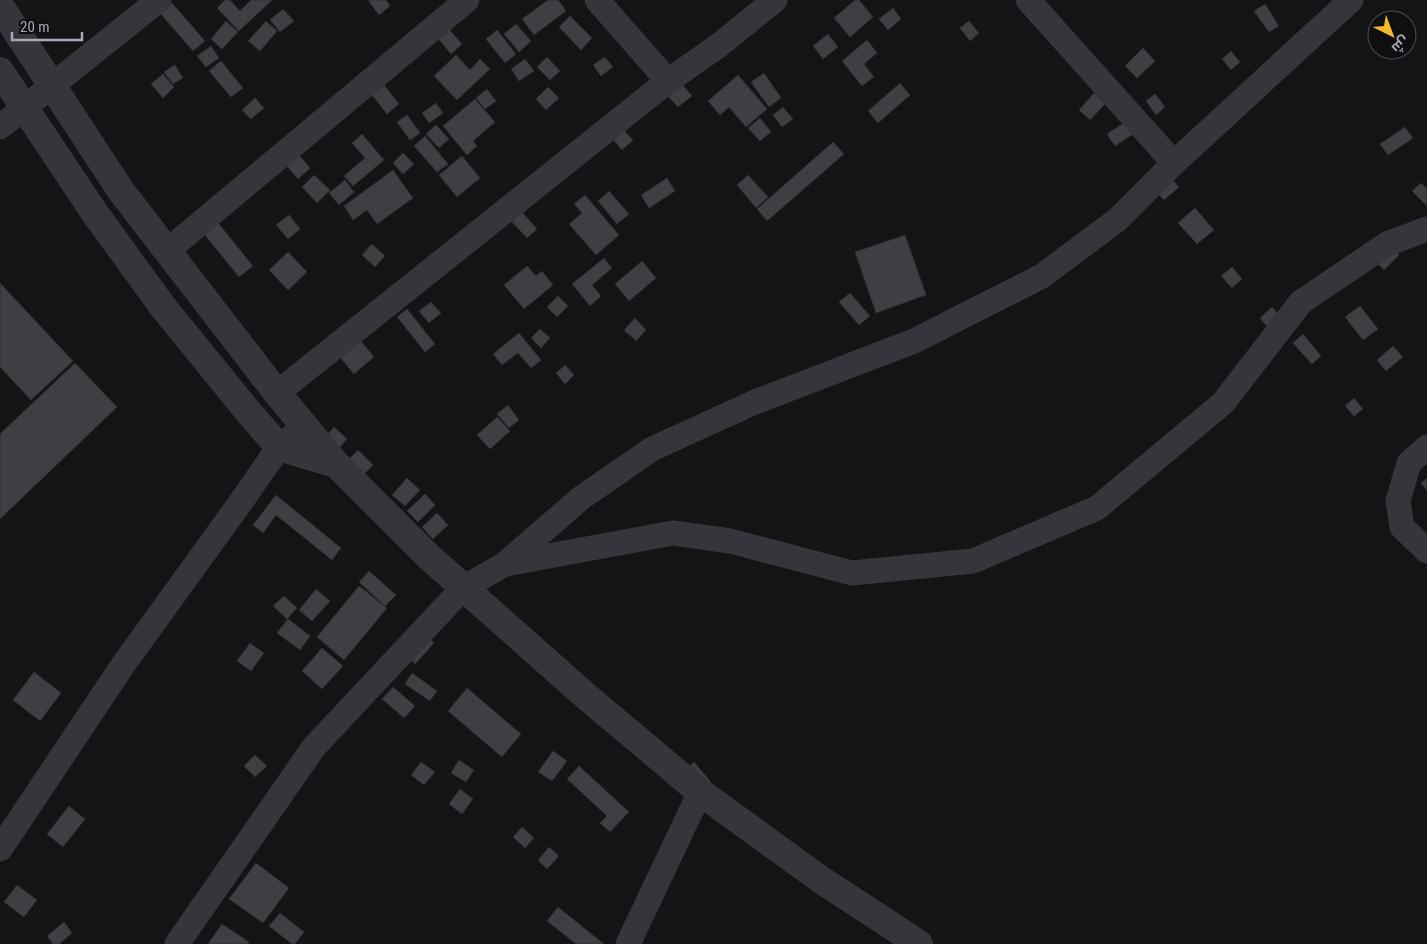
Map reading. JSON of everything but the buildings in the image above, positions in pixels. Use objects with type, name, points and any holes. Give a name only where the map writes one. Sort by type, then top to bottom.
[{"type":"street","points":[[0,127],[160,0]]},
{"type":"street","points":[[167,251],[467,0]]},
{"type":"street","points":[[596,0],[668,81]]},
{"type":"street","points":[[276,393],[668,81],[718,46],[775,0]]},
{"type":"street","points":[[1028,0],[1174,164]]},
{"type":"street","points":[[177,944],[314,747],[463,588],[505,564],[581,498],[652,449],[755,402],[914,341],[1042,276],[1117,220],[1174,164],[1351,0]]},
{"type":"street","points":[[0,6],[121,191],[276,393],[336,464],[429,557],[463,588],[587,697],[700,792],[820,879],[913,942]]},
{"type":"street","points":[[0,71],[94,212],[163,307],[250,414],[279,447],[336,464]]},
{"type":"street","points":[[505,564],[673,533],[730,541],[852,573],[972,561],[1097,508],[1223,403],[1301,302],[1387,244],[1427,229]]},
{"type":"street","points":[[0,850],[123,665],[279,447],[305,426]]},
{"type":"street","points":[[1427,447],[1409,463],[1398,501],[1402,528],[1427,551]]},
{"type":"street","points":[[628,944],[700,792]]}]
